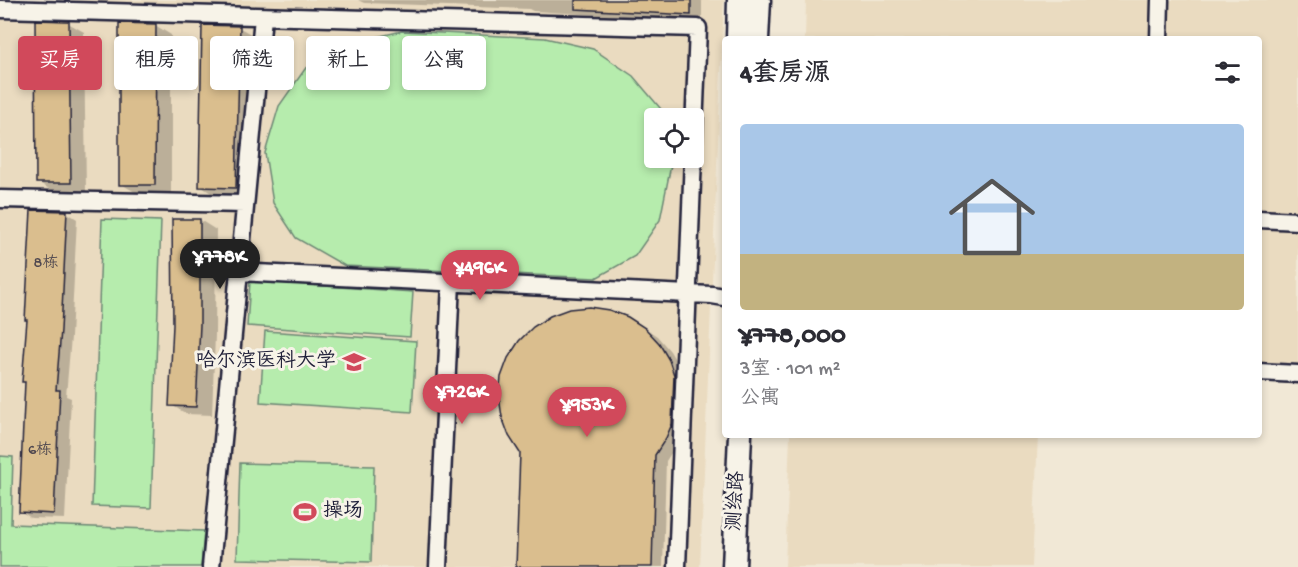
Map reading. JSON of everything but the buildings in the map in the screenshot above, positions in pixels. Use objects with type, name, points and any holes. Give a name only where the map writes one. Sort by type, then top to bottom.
[{"type":"main road","points":[[738,36],[739,0]]},
{"type":"main road","points":[[757,36],[759,0]]},
{"type":"main road","name":"测绘路","points":[[725,567],[730,438]]},
{"type":"main road","name":"测绘路","points":[[734,567],[740,438]]},
{"type":"street","points":[[1159,36],[1161,0]]},
{"type":"street","points":[[0,9],[698,28],[677,567]]},
{"type":"street","points":[[212,567],[263,17]]},
{"type":"street","points":[[0,199],[245,204]]},
{"type":"street","points":[[1262,219],[1298,221]]},
{"type":"street","points":[[239,272],[722,297]]},
{"type":"street","points":[[438,567],[451,282]]},
{"type":"street","points":[[1262,372],[1298,374]]},
{"type":"shaded area","name":"哈尔滨医科大学","points":[[0,0],[724,0],[700,567],[0,567]]},
{"type":"shaded area","points":[[806,0],[1298,0],[1298,364],[1262,362],[1262,36],[805,36]]},
{"type":"shaded area","points":[[790,438],[1038,438],[1032,567],[785,567]]},
{"type":"green space","points":[[402,31],[545,38],[593,49],[633,76],[660,108],[644,108],[644,168],[670,168],[660,220],[635,256],[596,278],[345,266],[296,238],[273,203],[265,153],[279,106],[290,90],[294,90],[294,85],[306,68],[306,90],[390,90],[390,36],[381,36]]},
{"type":"green space","points":[[102,219],[161,221],[151,508],[92,506]]},
{"type":"green space","points":[[250,281],[413,292],[410,337],[247,326]]},
{"type":"green space","points":[[265,331],[416,341],[412,412],[260,402]]},
{"type":"green space","points":[[0,456],[13,457],[11,524],[204,531],[201,567],[0,567]]},
{"type":"green space","name":"操场","points":[[240,463],[374,466],[371,562],[237,559]]},
{"type":"place","name":"哈尔滨医科大学","points":[[354,362]]},
{"type":"place","name":"操场","points":[[305,512]]}]
